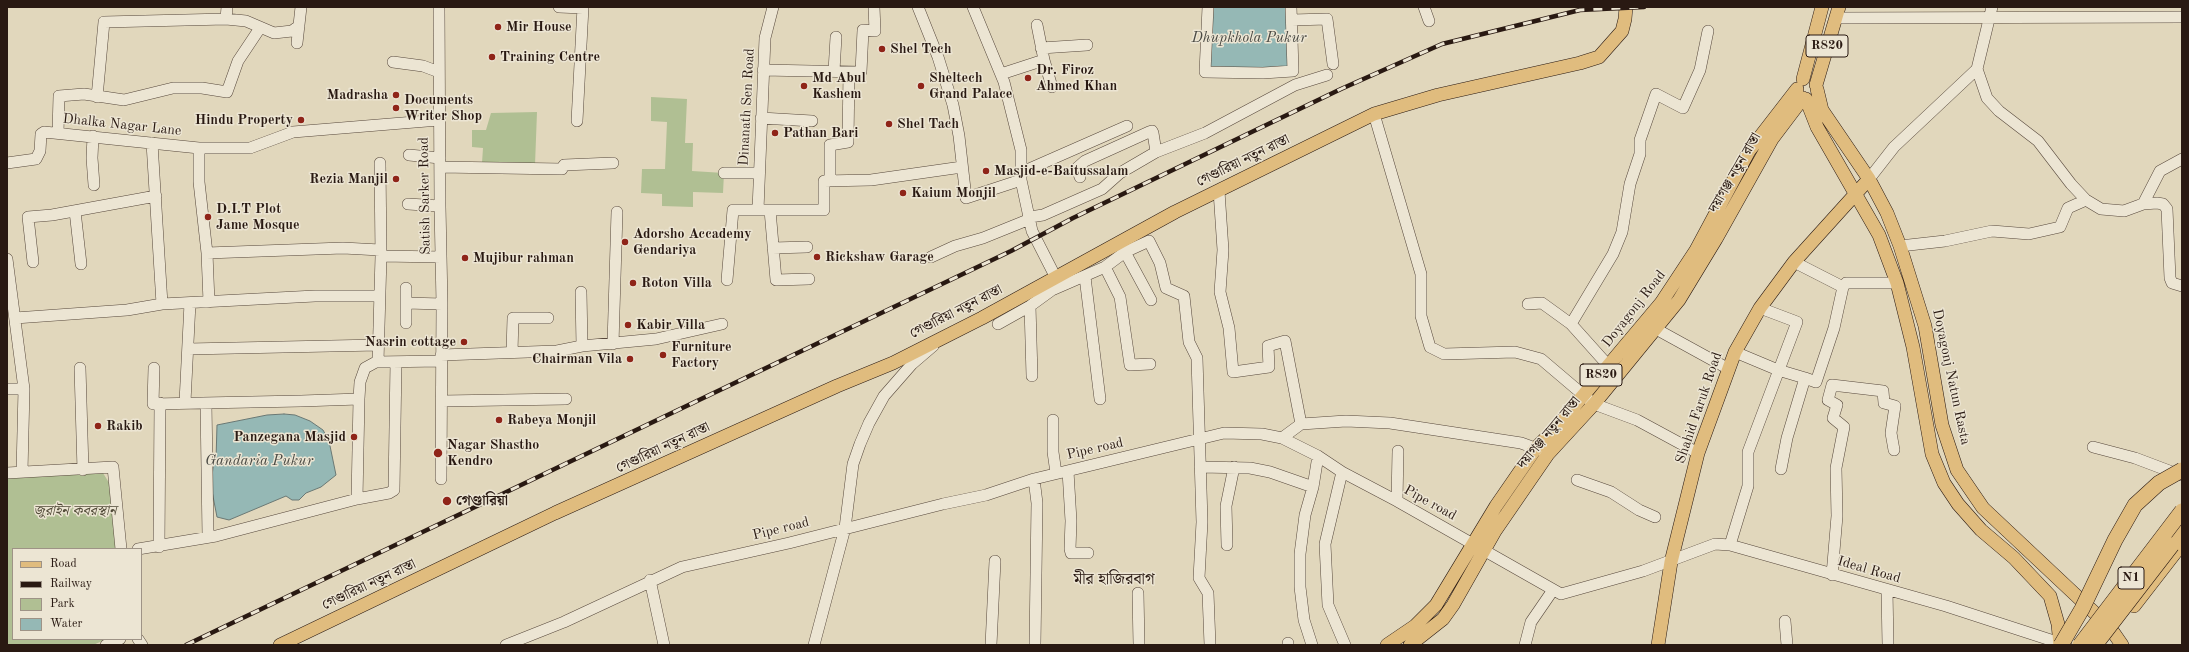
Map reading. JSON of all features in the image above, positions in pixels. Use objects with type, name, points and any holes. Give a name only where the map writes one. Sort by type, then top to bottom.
[{"type":"highway","points":[[2062,645],[2082,609],[2115,540],[2135,506],[2159,483],[2182,470]]},
{"type":"highway","name":"N1","points":[[2080,645],[2182,511]]},
{"type":"highway","name":"N1","points":[[2095,645],[2179,542],[2182,531]]},
{"type":"main road","name":"গেণ্ডারিয়া নতুন রাস্তা","points":[[280,645],[555,513],[837,386],[893,363],[1056,278],[1175,212],[1374,114],[1438,95],[1590,61],[1606,51],[1622,31],[1626,7]]},
{"type":"main road","name":"R820","points":[[1802,91],[1822,7]]},
{"type":"main road","name":"R820","points":[[1817,87],[1838,12]]},
{"type":"main road","points":[[1802,91],[1814,96],[1817,87]]},
{"type":"main road","name":"Doyagonj Natun Rasta","points":[[1817,87],[1822,110],[1869,179],[1887,213],[1900,246],[1925,326],[1942,425],[1957,470],[1983,508],[2099,617],[2113,632],[2122,645]]},
{"type":"main road","points":[[1802,91],[1812,116],[1854,194],[1879,235],[1897,283],[1912,347],[1932,454],[1944,483],[1958,504],[1981,530],[2014,558],[2046,591],[2054,604],[2062,645]]},
{"type":"main road","name":"দয়াগঞ্জ নতুন রাস্তা","points":[[1410,645],[1429,632],[1446,614],[1478,547],[1548,454],[1594,404],[1613,370],[1656,329],[1679,300],[1716,239],[1772,139],[1791,115],[1802,91]]},
{"type":"main road","name":"Doyagonj Road","points":[[1623,359],[1696,250],[1749,151],[1802,91]]},
{"type":"main road","points":[[1791,115],[1801,112],[1812,116]]},
{"type":"main road","name":"Shahid Faruk Road","points":[[1658,645],[1671,562],[1698,453],[1727,368],[1760,308],[1794,262],[1869,179]]},
{"type":"main road","points":[[1884,250],[1900,246]]},
{"type":"main road","name":"Doyagonj Road","points":[[1387,645],[1415,626],[1429,613],[1478,547],[1496,506],[1536,448],[1556,429],[1583,396],[1613,370]]},
{"type":"main road","points":[[2076,645],[2099,617],[2182,504]]},
{"type":"main road","points":[[2103,645],[2179,542]]},
{"type":"main road","points":[[2046,591],[2059,579]]},
{"type":"street","points":[[226,19],[227,7]]},
{"type":"street","points":[[297,44],[301,7]]},
{"type":"street","name":"Satish Sarker Road","points":[[439,7],[442,304],[441,479]]},
{"type":"street","points":[[559,7],[583,8],[576,121]]},
{"type":"street","name":"Dinanath Sen Road","points":[[758,210],[763,70],[766,38],[773,7]]},
{"type":"street","points":[[763,70],[861,72],[863,30],[875,31],[874,7]]},
{"type":"street","points":[[918,7],[938,57],[953,105],[960,136],[966,198],[1021,177],[1127,126]]},
{"type":"street","points":[[973,7],[1001,74],[1021,150],[1021,177],[1032,231],[1056,278]]},
{"type":"street","points":[[1208,7],[1205,72],[1293,71],[1291,7]]},
{"type":"street","points":[[1424,7],[1429,22]]},
{"type":"street","points":[[1838,12],[1992,12],[2182,17]]},
{"type":"street","points":[[1869,179],[1894,147],[1977,69],[1992,12]]},
{"type":"street","points":[[97,97],[104,22],[226,19],[246,21],[274,33],[292,31],[299,26]]},
{"type":"street","points":[[1292,20],[1327,19],[1333,64]]},
{"type":"street","points":[[1037,25],[1041,48],[1052,87]]},
{"type":"street","points":[[58,133],[59,96],[84,94],[124,100],[173,88],[202,88],[226,92],[238,61],[260,28]]},
{"type":"street","points":[[1571,324],[1613,254],[1622,232],[1630,184],[1640,154],[1640,140],[1656,94],[1683,108],[1700,70],[1708,31]]},
{"type":"street","points":[[834,71],[836,36]]},
{"type":"street","points":[[1041,48],[1087,45]]},
{"type":"street","points":[[1001,74],[1044,60]]},
{"type":"street","points":[[393,62],[423,66],[439,72]]},
{"type":"street","points":[[1977,69],[1987,98],[1999,111],[2038,141],[2071,184],[2086,200],[2101,209],[2124,211],[2143,204],[2163,204],[2167,209],[2170,278],[2172,283],[2182,286]]},
{"type":"street","points":[[830,181],[830,145],[848,142],[848,72]]},
{"type":"street","points":[[931,257],[954,246],[983,238],[1102,190],[1120,174],[1156,152],[1205,133],[1296,85],[1327,75]]},
{"type":"street","points":[[1374,114],[1421,274],[1421,316],[1430,347],[1444,354],[1515,352],[1542,359],[1594,404],[1637,420],[1698,453]]},
{"type":"street","points":[[761,118],[812,121]]},
{"type":"street","name":"Dhalka Nagar Lane","points":[[7,163],[36,159],[40,151],[42,132],[199,148],[250,148],[293,132],[439,120]]},
{"type":"street","points":[[1080,177],[1077,168],[1084,161],[1148,132],[1152,131],[1153,133],[1156,152]]},
{"type":"street","points":[[93,136],[92,158],[94,185]]},
{"type":"street","points":[[152,143],[162,304]]},
{"type":"street","points":[[199,148],[201,216],[207,253],[209,302]]},
{"type":"street","points":[[409,155],[440,163],[562,170],[564,165],[613,163]]},
{"type":"street","points":[[2143,204],[2160,171],[2182,159]]},
{"type":"street","points":[[378,362],[380,163]]},
{"type":"street","points":[[727,280],[733,210],[824,210],[824,181],[871,180],[962,167]]},
{"type":"street","points":[[724,173],[759,173]]},
{"type":"street","points":[[1219,191],[1223,250],[1220,292],[1229,328],[1233,372],[1270,367],[1268,346],[1285,341],[1301,424]]},
{"type":"street","points":[[33,262],[28,217],[75,211],[156,196]]},
{"type":"street","points":[[1900,246],[1945,241],[1992,231],[2029,234],[2060,227],[2068,208],[2086,200]]},
{"type":"street","points":[[408,204],[440,206]]},
{"type":"street","points":[[770,210],[776,280],[809,279]]},
{"type":"street","points":[[75,211],[82,264]]},
{"type":"street","points":[[613,344],[617,212]]},
{"type":"street","points":[[998,324],[1030,306],[1052,290],[1085,277],[1105,267],[1126,252],[1149,241],[1160,264],[1166,288],[1184,296],[1189,342],[1197,358],[1199,385],[1198,440],[1202,522],[1199,578],[1208,593],[1210,645]]},
{"type":"street","points":[[773,248],[807,247]]},
{"type":"street","points":[[207,253],[337,248],[380,253],[441,257]]},
{"type":"street","points":[[1126,252],[1151,300]]},
{"type":"street","points":[[7,259],[15,318],[11,333],[24,389],[22,472]]},
{"type":"street","points":[[1794,262],[1843,287]]},
{"type":"street","points":[[1105,267],[1120,296],[1130,365],[1150,364]]},
{"type":"street","points":[[1085,277],[1100,399]]},
{"type":"street","points":[[1781,469],[1787,438],[1810,380],[1834,328],[1843,287],[1846,283],[1897,283]]},
{"type":"street","points":[[406,288],[406,323]]},
{"type":"street","points":[[581,292],[582,346]]},
{"type":"street","points":[[15,318],[127,310],[162,304],[315,296],[379,296]]},
{"type":"street","points":[[185,402],[190,303]]},
{"type":"street","points":[[406,303],[442,304]]},
{"type":"street","points":[[1528,304],[1542,304],[1571,324],[1613,370]]},
{"type":"street","points":[[1030,306],[1032,376]]},
{"type":"street","points":[[1730,545],[1748,486],[1748,452],[1797,322],[1760,308]]},
{"type":"street","points":[[512,352],[513,318],[548,318]]},
{"type":"street","points":[[357,499],[360,382],[365,368],[378,362],[396,362],[512,352],[558,351],[582,346],[656,339],[722,324]]},
{"type":"street","points":[[1656,329],[1727,368]]},
{"type":"street","points":[[814,645],[845,528],[853,464],[869,423],[884,396],[897,379],[942,338]]},
{"type":"street","points":[[188,349],[378,345]]},
{"type":"street","points":[[1735,352],[1778,370],[1810,380],[1832,385],[1883,391],[1884,403],[1895,406],[1891,433],[1894,450]]},
{"type":"street","points":[[142,549],[159,547],[294,517],[357,499],[389,493],[394,490],[396,362]]},
{"type":"street","points":[[80,368],[83,470]]},
{"type":"street","points":[[154,368],[153,403],[359,399]]},
{"type":"street","points":[[1832,385],[1828,400],[1837,406],[1834,418],[1844,427],[1836,468],[1837,516],[1832,575]]},
{"type":"street","points":[[7,389],[24,389]]},
{"type":"street","points":[[442,401],[566,399]]},
{"type":"street","points":[[159,547],[160,403]]},
{"type":"street","points":[[206,403],[208,536]]},
{"type":"street","points":[[1053,420],[1053,452],[1056,473]]},
{"type":"street","points":[[1282,438],[1301,424],[1346,421],[1390,422],[1521,443],[1548,454]]},
{"type":"street","name":"Pipe road","points":[[506,645],[564,622],[650,580],[682,567],[789,543],[845,528],[986,495],[1056,473],[1224,433],[1262,434],[1282,438],[1318,456],[1342,472],[1397,501],[1561,594],[1671,562]]},
{"type":"street","points":[[2093,447],[2136,458],[2182,476]]},
{"type":"street","points":[[1397,501],[1398,451]]},
{"type":"street","points":[[1312,645],[1304,620],[1300,587],[1300,554],[1305,515],[1313,487],[1318,456]]},
{"type":"street","points":[[7,473],[83,470],[113,467],[122,548]]},
{"type":"street","points":[[1200,467],[1234,467],[1270,472],[1313,487]]},
{"type":"street","points":[[1227,545],[1226,506],[1234,467]]},
{"type":"street","points":[[1068,471],[1071,521],[1070,549],[1071,553],[1088,553]]},
{"type":"street","points":[[1342,472],[1325,544],[1328,605],[1345,645]]},
{"type":"street","points":[[1034,479],[1037,503],[1035,645]]},
{"type":"street","points":[[1577,480],[1611,492],[1639,510],[1655,517]]},
{"type":"street","name":"Ideal Road","points":[[1671,562],[1714,544],[1730,545],[1946,606],[2062,645]]},
{"type":"street","points":[[991,645],[995,561]]},
{"type":"street","points":[[650,580],[664,645]]},
{"type":"street","points":[[1525,645],[1531,622],[1553,590]]},
{"type":"street","points":[[1887,590],[1888,645]]},
{"type":"street","points":[[1138,593],[1139,645]]},
{"type":"street","points":[[1785,622],[1786,645]]},
{"type":"street","points":[[106,645],[118,640]]},
{"type":"green space","points":[[651,97],[687,99],[685,143],[693,143],[692,171],[724,173],[723,193],[693,192],[693,207],[662,206],[662,194],[641,193],[642,169],[665,169],[667,122],[651,121]]},
{"type":"green space","points":[[537,112],[535,165],[482,163],[483,148],[472,147],[472,130],[486,130],[491,113]]},
{"type":"green space","name":"জুরাইন কবরস্থান","points":[[103,473],[111,486],[118,548],[12,548],[12,640],[105,640],[93,645],[7,645],[7,477]]},
{"type":"water","name":"Dhupkhola Pukur","points":[[1211,7],[1289,7],[1290,69],[1209,69]]},
{"type":"water","name":"Gandaria Pukur","points":[[267,415],[295,415],[310,421],[323,430],[329,441],[336,475],[321,487],[306,493],[299,500],[292,500],[286,496],[229,520],[217,517],[211,486],[213,468],[216,460],[217,425]]},
{"type":"railway","points":[[186,645],[1011,251],[1073,218],[1341,89],[1442,44],[1580,10],[1644,7]]},
{"type":"place","name":"Mir House","points":[[498,27]]},
{"type":"place","name":"Shel Tech","points":[[882,49]]},
{"type":"place","name":"Training Centre","points":[[492,57]]},
{"type":"place","name":"Dr. Firoz Ahmed Khan","points":[[1028,78]]},
{"type":"place","name":"Md Abul Kashem","points":[[804,86]]},
{"type":"place","name":"Sheltech Grand Palace","points":[[921,86]]},
{"type":"place","name":"Madrasha","points":[[396,95]]},
{"type":"place","name":"Documents Writer Shop","points":[[396,108]]},
{"type":"place","name":"Hindu Property","points":[[301,120]]},
{"type":"place","name":"Shel Tach","points":[[889,124]]},
{"type":"place","name":"Pathan Bari","points":[[775,133]]},
{"type":"place","name":"Masjid-e-Baitussalam","points":[[986,171]]},
{"type":"place","name":"Rezia Manjil","points":[[396,179]]},
{"type":"place","name":"Kaium Monjil","points":[[903,193]]},
{"type":"place","name":"D.I.T Plot Jame Mosque","points":[[208,217]]},
{"type":"place","name":"Adorsho Accademy Gendariya","points":[[625,242]]},
{"type":"place","name":"Rickshaw Garage","points":[[817,257]]},
{"type":"place","name":"Mujibur rahman","points":[[465,258]]},
{"type":"place","name":"Roton Villa","points":[[633,283]]},
{"type":"place","name":"Kabir Villa","points":[[628,325]]},
{"type":"place","name":"Nasrin cottage","points":[[464,342]]},
{"type":"place","name":"Furniture Factory","points":[[663,355]]},
{"type":"place","name":"Chairman Vila","points":[[630,359]]},
{"type":"place","name":"Rabeya Monjil","points":[[499,420]]},
{"type":"place","name":"Rakib","points":[[98,426]]},
{"type":"place","name":"Panzegana Masjid","points":[[354,437]]},
{"type":"place","name":"Nagar Shastho Kendro","points":[[438,453]]},
{"type":"place","name":"গেণ্ডারিয়া","points":[[447,501]]},
{"type":"district","name":"মীর হাজিরবাগ","points":[[1114,580]]}]
